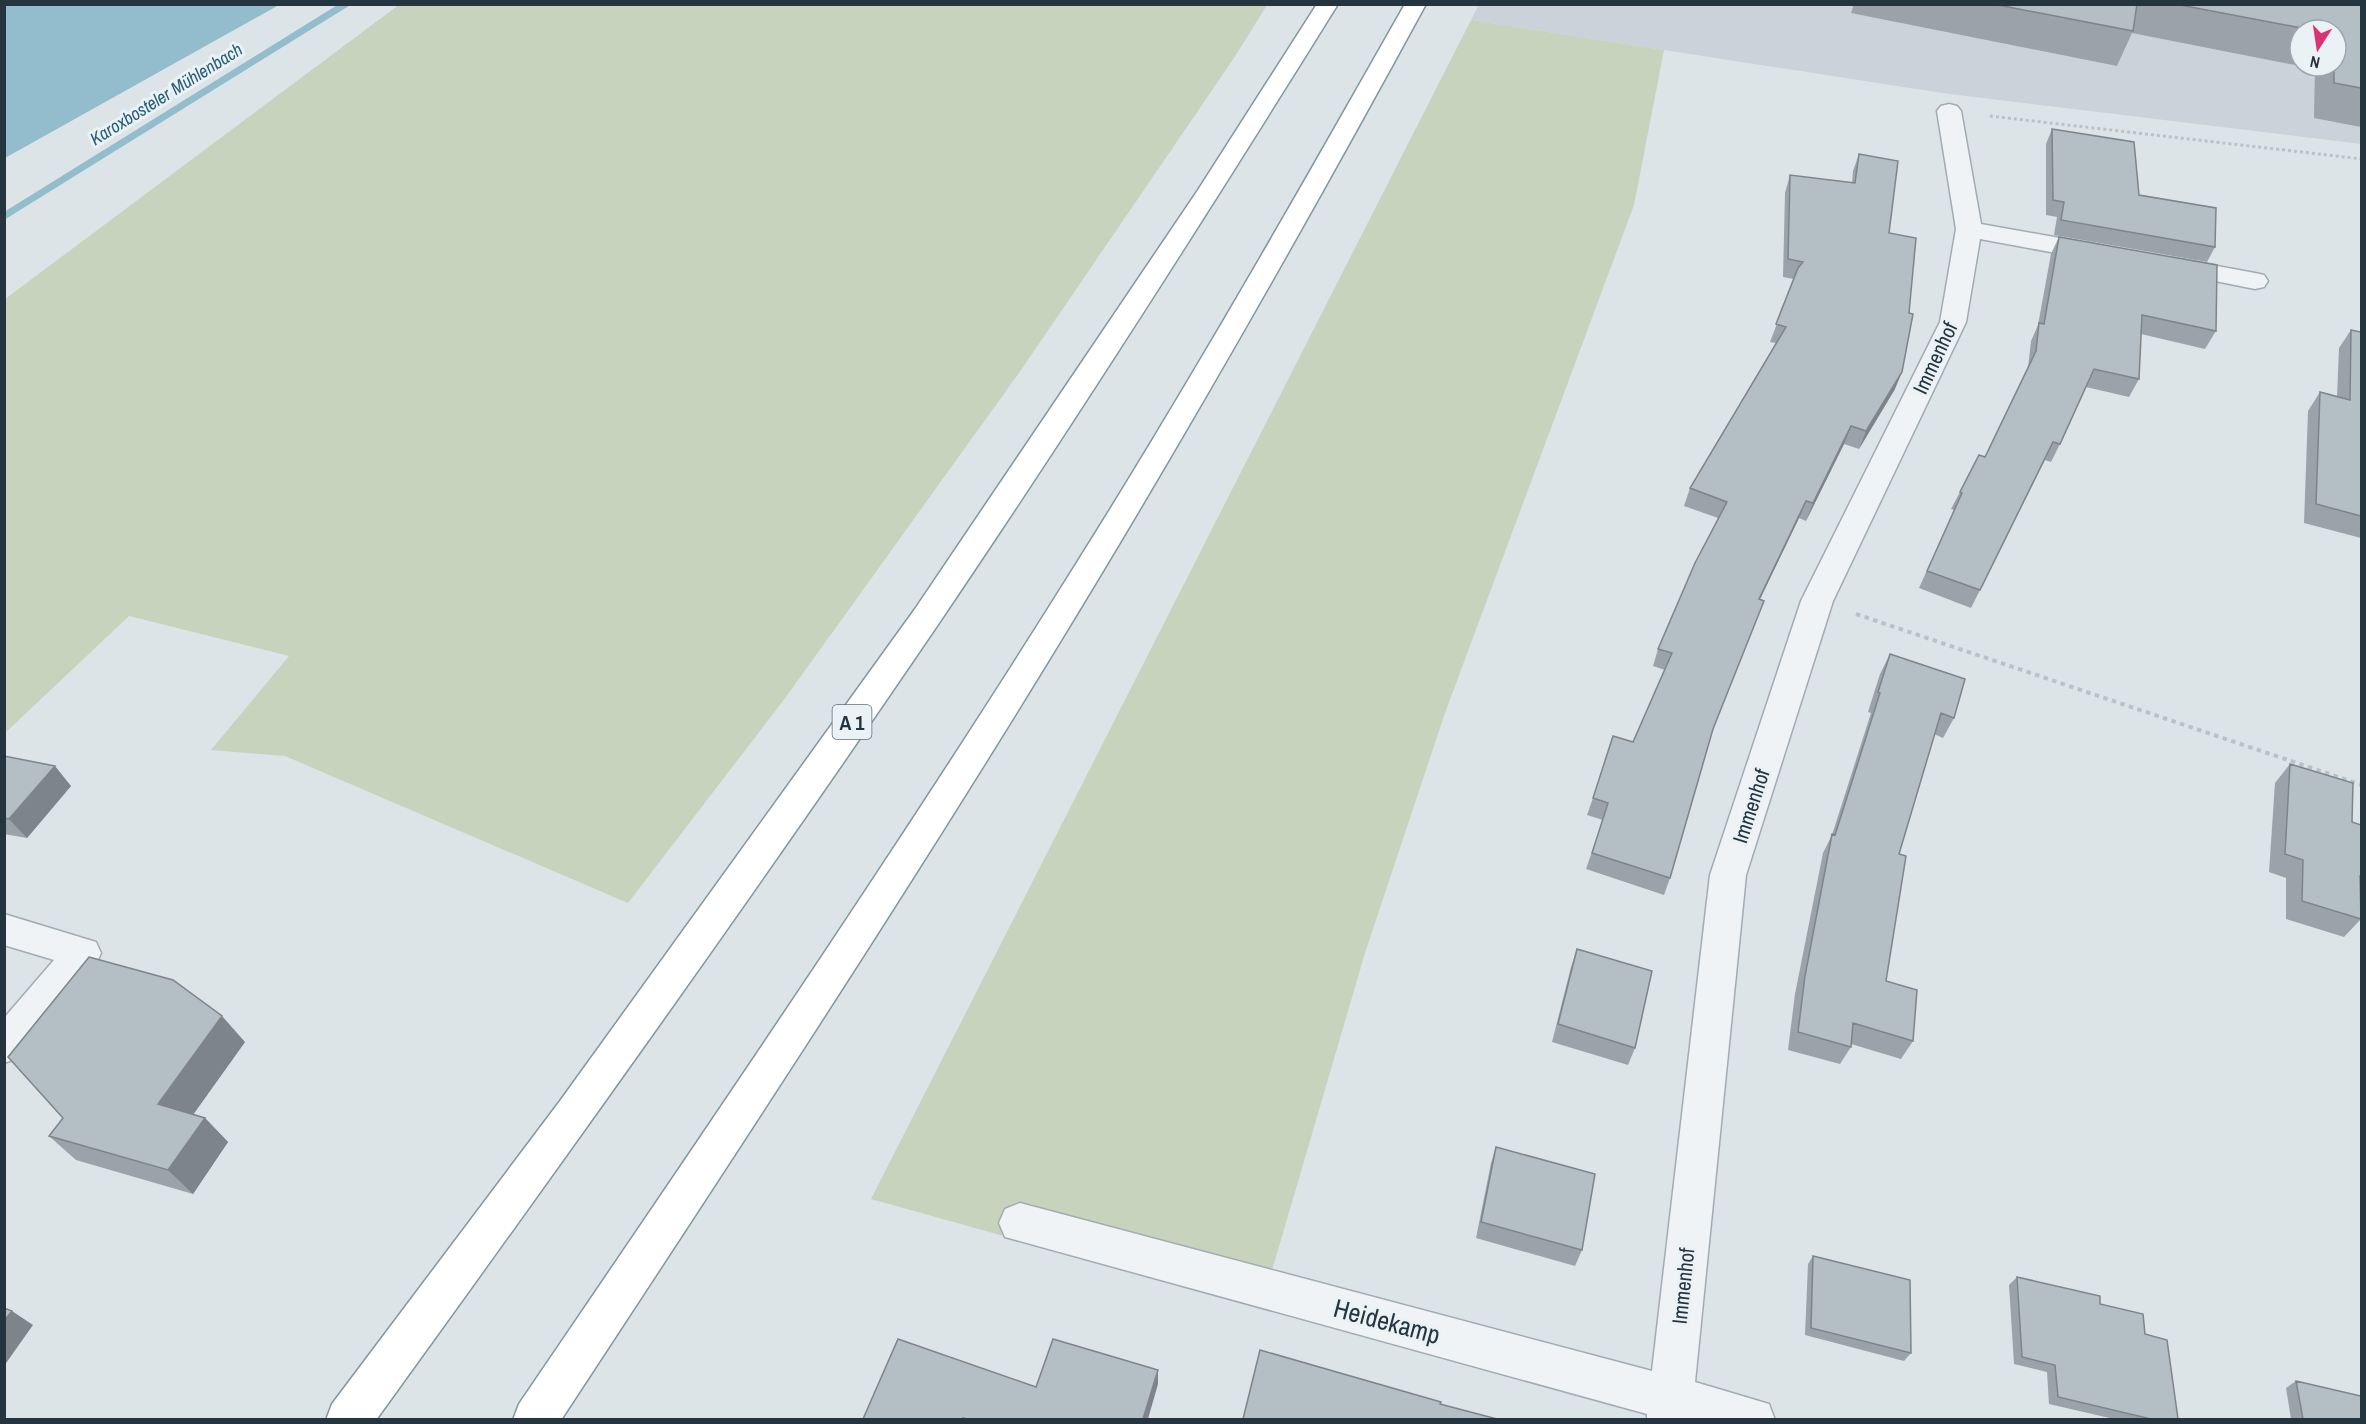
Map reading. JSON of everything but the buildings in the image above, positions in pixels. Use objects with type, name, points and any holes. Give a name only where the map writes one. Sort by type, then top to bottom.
[{"type":"highway","name":"A 1","points":[[348,1419],[574,1114],[926,617],[1210,190],[1328,4]]},
{"type":"highway","points":[[535,1419],[790,1036],[1024,671],[1162,448],[1416,4]]},
{"type":"street","name":"Immenhof","points":[[1670,1409],[1728,875],[1817,601],[1953,322],[1969,229],[1949,111]]},
{"type":"street","points":[[1969,229],[2118,256]]},
{"type":"street","points":[[2152,262],[2254,281]]},
{"type":"street","points":[[4,929],[83,952],[4,1046]]},
{"type":"street","name":"Heidekamp","points":[[1020,1223],[1670,1409],[1753,1419]]},
{"type":"path","points":[[1949,111],[2361,159]]},
{"type":"path","points":[[1817,601],[2361,785]]},
{"type":"shaded area","points":[[1479,4],[2361,5],[2361,144],[1942,93],[1471,20]]},
{"type":"green space","points":[[400,4],[1267,5],[1234,58],[1021,370],[786,697],[628,903],[285,756],[211,750],[289,656],[129,616],[5,733],[5,299]]},
{"type":"green space","points":[[1471,20],[1664,50],[1634,205],[1445,713],[1365,953],[1261,1308],[871,1199]]},
{"type":"water","points":[[5,4],[279,4],[279,5],[5,158]]},
{"type":"waterway","name":"Karoxbosteler Mühlenbach","points":[[4,217],[347,4]]}]
